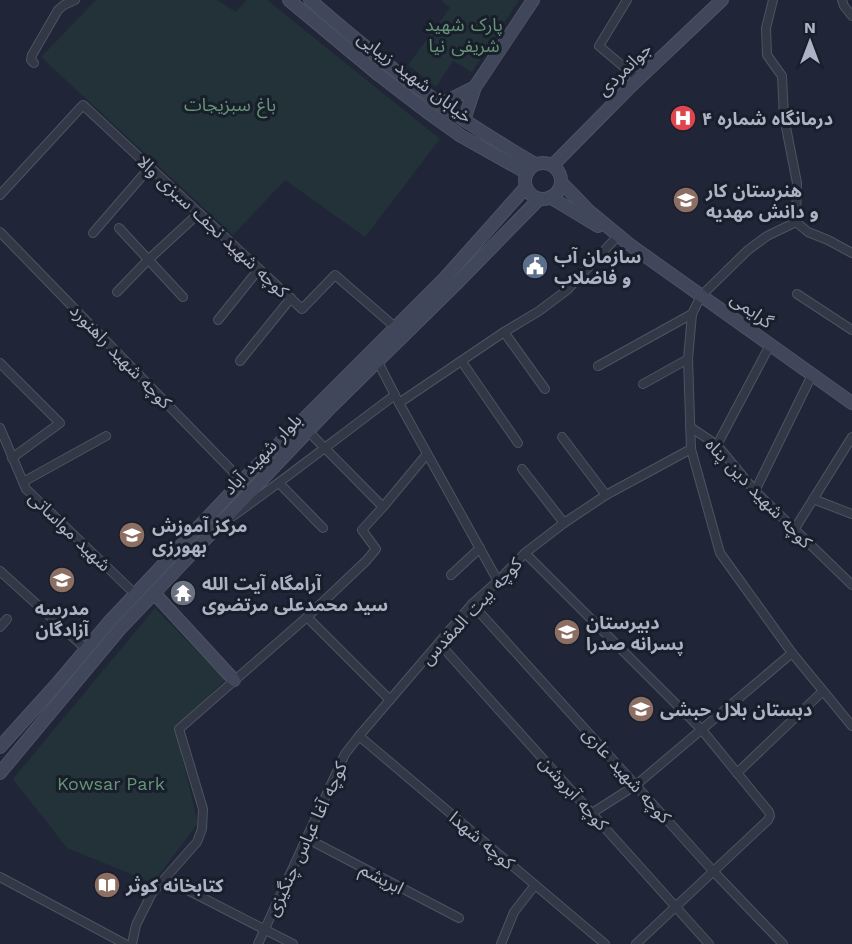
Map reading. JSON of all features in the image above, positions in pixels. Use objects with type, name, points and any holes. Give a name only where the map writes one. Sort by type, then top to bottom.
[{"type":"main road","name":"خیابان شهید زیبایی","points":[[289,0],[379,75],[461,136],[531,169]]},
{"type":"main road","name":"خیابان شهید زیبایی","points":[[310,0],[348,33],[531,169]]},
{"type":"main road","points":[[464,120],[475,87],[533,0]]},
{"type":"main road","name":"جوانمردی","points":[[553,165],[722,0]]},
{"type":"main road","points":[[441,104],[475,87]]},
{"type":"main road","points":[[545,198],[556,194],[561,182],[559,172],[553,165],[544,163],[531,169],[525,180],[529,191],[630,245]]},
{"type":"main road","points":[[561,182],[590,212],[630,245]]},
{"type":"main road","name":"بلوار شهید آباد","points":[[1,744],[135,594],[242,481],[445,278],[526,187]]},
{"type":"main road","points":[[516,198],[528,210]]},
{"type":"main road","name":"بلوار شهید آباد","points":[[0,773],[119,630],[154,593],[308,431],[528,210],[545,198]]},
{"type":"main road","name":"گرایمی","points":[[630,245],[852,403]]},
{"type":"main road","points":[[154,593],[234,680]]},
{"type":"street","points":[[34,63],[32,55],[58,10],[75,0]]},
{"type":"street","points":[[627,0],[598,46],[639,79]]},
{"type":"street","points":[[773,0],[766,28],[767,55],[782,76],[784,117],[797,183],[796,222]]},
{"type":"street","points":[[842,0],[852,16]]},
{"type":"street","name":"کوچه شهید نجف سبزی والا","points":[[0,195],[84,105],[302,309],[335,275],[395,327]]},
{"type":"street","points":[[93,233],[150,166]]},
{"type":"street","points":[[117,292],[199,213]]},
{"type":"street","points":[[796,222],[808,232],[852,253]]},
{"type":"street","points":[[796,222],[767,236],[748,250],[701,296],[692,314],[688,359],[691,449],[720,553],[792,653],[852,726]]},
{"type":"street","points":[[119,228],[183,297]]},
{"type":"street","name":"کوچه شهید راهنورد","points":[[0,232],[242,481]]},
{"type":"street","points":[[215,529],[324,447],[397,399],[462,362],[504,332],[539,311],[567,290],[616,238]]},
{"type":"street","points":[[218,320],[260,269]]},
{"type":"street","points":[[797,294],[852,330]]},
{"type":"street","points":[[240,362],[291,298]]},
{"type":"street","points":[[598,366],[692,314]]},
{"type":"street","points":[[504,332],[545,389]]},
{"type":"street","points":[[717,445],[770,345]]},
{"type":"street","points":[[643,384],[688,359]]},
{"type":"street","points":[[378,362],[498,581]]},
{"type":"street","points":[[462,362],[518,443]]},
{"type":"street","points":[[0,363],[60,423],[12,458]]},
{"type":"street","points":[[754,491],[812,375]]},
{"type":"street","name":"کوچه شهید دین پناه","points":[[690,427],[717,445],[754,491],[852,585]]},
{"type":"street","name":"شهید مواساتی","points":[[0,428],[26,489],[135,594]]},
{"type":"street","points":[[308,431],[383,507]]},
{"type":"street","points":[[22,482],[106,436]]},
{"type":"street","points":[[562,437],[606,495]]},
{"type":"street","points":[[794,530],[852,437]]},
{"type":"street","name":"کوچه بیت المقدس","points":[[359,736],[472,604],[525,553],[606,495],[691,449]]},
{"type":"street","points":[[132,944],[136,925],[152,893],[197,842],[202,830],[202,809],[179,729],[366,561],[376,549],[362,530],[427,454]]},
{"type":"street","points":[[522,469],[564,523]]},
{"type":"street","points":[[279,483],[323,528]]},
{"type":"street","points":[[813,499],[852,514]]},
{"type":"street","points":[[451,575],[480,548]]},
{"type":"street","points":[[525,553],[702,730],[769,812],[768,820],[636,944]]},
{"type":"street","points":[[0,572],[86,649]]},
{"type":"street","name":"کوچه شهید عاری","points":[[472,604],[714,872],[783,944]]},
{"type":"street","points":[[307,616],[390,700]]},
{"type":"street","points":[[0,627],[7,619]]},
{"type":"street","name":"کوچه آبروشن","points":[[439,643],[709,944]]},
{"type":"street","points":[[592,813],[636,785],[792,653]]},
{"type":"street","points":[[737,773],[823,691]]},
{"type":"street","name":"کوچه آغا عباس چنگیزی","points":[[258,944],[345,754],[359,736]]},
{"type":"street","name":"کوچه شهدا","points":[[359,736],[605,944]]},
{"type":"street","name":"ابریشم","points":[[306,838],[459,918]]},
{"type":"street","points":[[0,877],[124,944]]},
{"type":"street","points":[[166,879],[293,944]]},
{"type":"street","points":[[504,942],[514,912],[534,885]]},
{"type":"green space","name":"باغ سبزیجات","points":[[96,0],[217,0],[236,12],[247,0],[267,0],[440,139],[365,237],[285,180],[233,235],[41,57]]},
{"type":"green space","name":"پارک شهید شریفی نیا","points":[[441,0],[519,0],[472,72],[453,61],[436,87],[408,65],[450,8]]},
{"type":"green space","name":"Kowsar Park","points":[[155,608],[225,680],[175,728],[198,823],[153,883],[67,848],[13,779]]},
{"type":"place","name":"درمانگاه شماره ۴","points":[[683,118]]},
{"type":"place","name":"هنرستان کار و دانش مهدیه","points":[[686,200]]},
{"type":"place","name":"سازمان آب و فاضلاب","points":[[535,266]]},
{"type":"place","name":"مرکز آموزش بهورزی","points":[[132,535]]},
{"type":"place","name":"مدرسه آزادگان","points":[[62,580]]},
{"type":"place","name":"آرامگاه آیت الله سید محمدعلی مرتضوی","points":[[183,593]]},
{"type":"place","name":"دبیرستان پسرانه صدرا","points":[[567,632]]},
{"type":"place","name":"دبستان بلال حبشی","points":[[641,709]]},
{"type":"place","name":"کتابخانه کوثر","points":[[107,885]]}]
